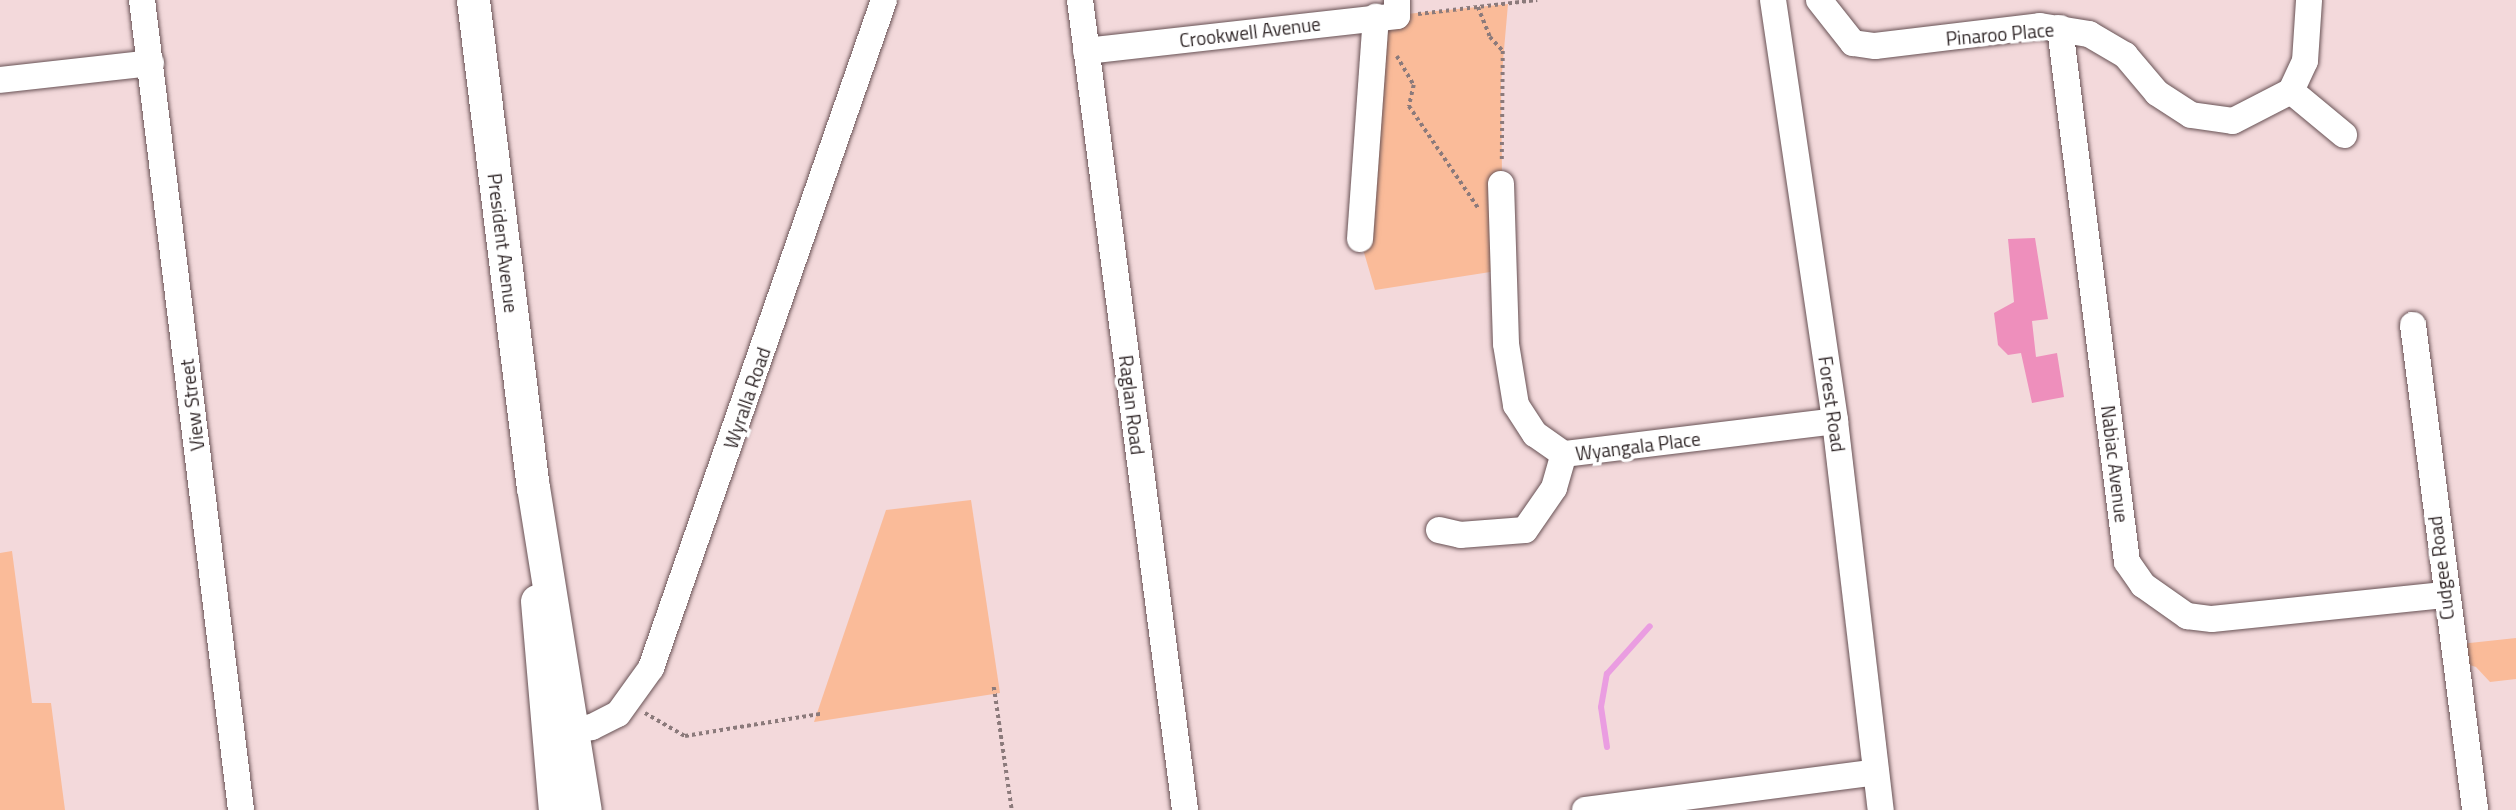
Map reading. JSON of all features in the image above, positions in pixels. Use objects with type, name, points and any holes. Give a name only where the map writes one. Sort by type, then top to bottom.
[{"type":"main road","name":"President Avenue","points":[[472,0],[533,487],[560,732],[555,810]]},
{"type":"main road","name":"President Avenue","points":[[560,732],[585,810]]},
{"type":"street","name":"View Street","points":[[142,0],[241,810]]},
{"type":"street","name":"Wyralla Road","points":[[630,705],[651,668],[700,534],[884,0]]},
{"type":"street","name":"Raglan Road","points":[[1080,0],[1185,810]]},
{"type":"street","name":"Forest Road","points":[[1773,0],[1835,421],[1881,810]]},
{"type":"street","name":"Pinaroo Place","points":[[1819,0],[1853,43],[1875,46],[2060,27],[2089,34],[2125,55],[2157,93],[2191,115],[2233,121],[2291,91]]},
{"type":"street","points":[[2309,0],[2305,61],[2291,91],[2344,135]]},
{"type":"street","points":[[1360,239],[1390,11]]},
{"type":"street","name":"Crookwell Avenue","points":[[1086,51],[1390,11]]},
{"type":"street","name":"Nabiac Avenue","points":[[2060,27],[2127,562],[2143,586],[2186,616],[2212,619],[2444,595]]},
{"type":"street","points":[[0,80],[151,63]]},
{"type":"street","name":"Wyangala Place","points":[[1501,184],[1506,344],[1516,405],[1535,433],[1564,454],[1835,421]]},
{"type":"street","name":"Cudgee Road","points":[[2413,325],[2444,595],[2475,810]]},
{"type":"street","points":[[1439,530],[1460,535],[1525,530],[1549,499],[1564,454]]},
{"type":"street","points":[[560,732],[630,705]]},
{"type":"street","points":[[1585,810],[1876,772]]},
{"type":"path","points":[[1390,11],[1478,7],[1537,0]]},
{"type":"path","points":[[1478,7],[1503,51],[1501,184]]},
{"type":"path","points":[[1395,53],[1414,85],[1409,106],[1482,217]]},
{"type":"path","points":[[994,687],[1012,810]]},
{"type":"path","points":[[630,705],[685,736],[820,714]]},
{"type":"shaded area","points":[[1508,4],[1501,84],[1503,270],[1375,290],[1360,239],[1376,17]]},
{"type":"shaded area","points":[[971,500],[1000,693],[814,722],[886,510]]},
{"type":"shaded area","points":[[12,551],[32,703],[51,703],[65,810],[0,810],[0,553]]},
{"type":"shaded area","points":[[2516,638],[2516,679],[2490,682],[2476,667],[2453,660],[2451,645]]},
{"type":"building","points":[[2035,238],[2048,319],[2032,321],[2036,357],[2057,353],[2064,397],[2032,403],[2021,353],[2008,355],[1998,345],[1994,313],[2014,302],[2008,239]]},
{"type":"waterway","points":[[1607,747],[1601,707],[1607,674],[1650,626]]}]
